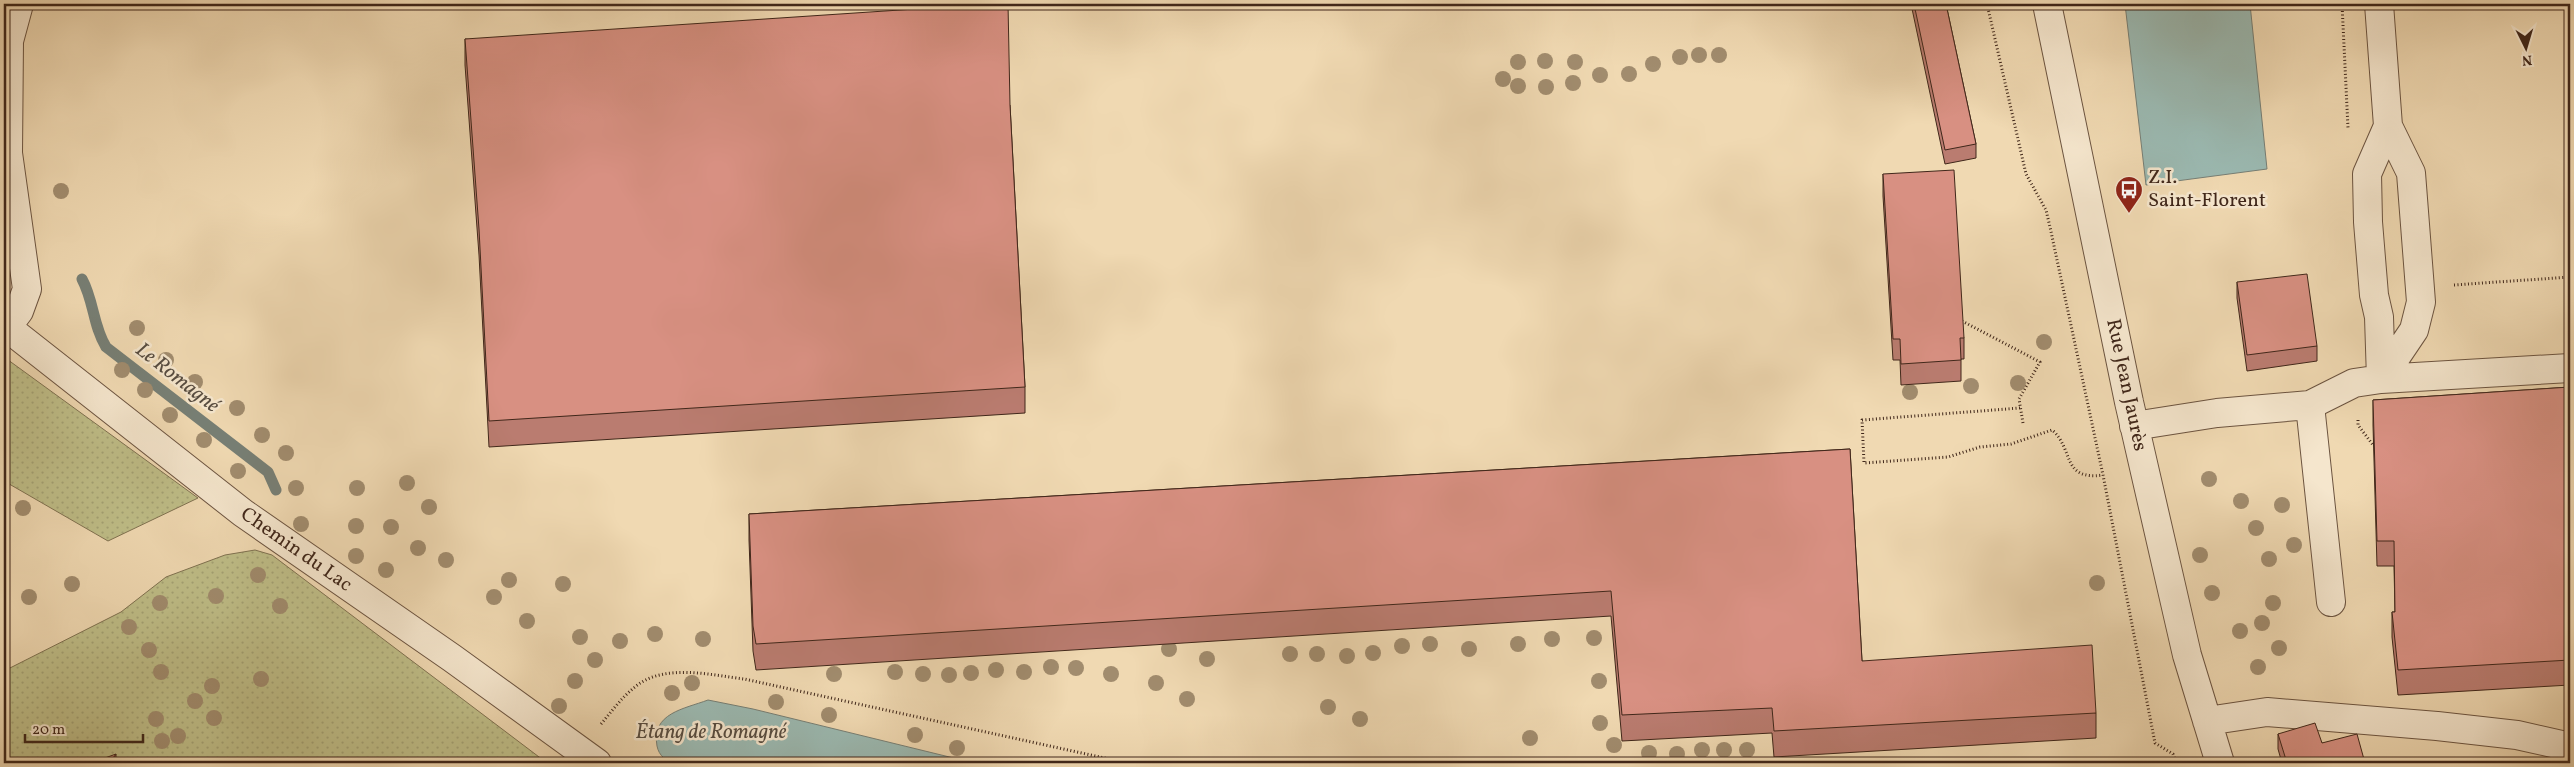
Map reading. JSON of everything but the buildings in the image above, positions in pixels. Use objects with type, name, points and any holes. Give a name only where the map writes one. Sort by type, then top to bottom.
[{"type":"street","points":[[5,326],[19,311],[27,289],[8,153],[6,36],[19,4]]},
{"type":"street","name":"Rue Jean Jaurès","points":[[2047,4],[2134,426],[2187,655],[2220,763]]},
{"type":"street","points":[[2379,4],[2388,126],[2411,173],[2421,302],[2414,330],[2381,379]]},
{"type":"street","points":[[2381,379],[2379,317],[2374,295],[2368,222],[2367,174],[2388,126]]},
{"type":"street","name":"Chemin du Lac","points":[[5,326],[243,513],[452,658],[588,757]]},
{"type":"street","points":[[2134,426],[2225,412],[2310,405],[2354,383],[2381,379],[2570,368]]},
{"type":"street","points":[[2310,405],[2330,602]]},
{"type":"street","points":[[2207,721],[2267,712],[2437,726],[2517,735],[2570,747]]},
{"type":"path","points":[[1987,4],[2026,174],[2046,210],[2050,227],[2103,475],[2155,743],[2173,754],[2176,763]]},
{"type":"path","points":[[1962,321],[2040,362],[2019,399],[2023,423]]},
{"type":"path","points":[[2020,408],[1862,420],[1864,463],[1948,457],[1980,447],[2011,444],[2052,430],[2059,436],[2066,457],[2074,469],[2091,476],[2103,475]]},
{"type":"path","points":[[588,757],[605,719],[637,685],[658,675],[691,674],[744,679],[1127,763]]},
{"type":"shaded area","points":[[4,357],[198,498],[108,541],[4,481]]},
{"type":"shaded area","points":[[255,550],[272,555],[547,763],[4,763],[4,671],[121,612],[166,577],[225,555]]},
{"type":"water","points":[[2125,4],[2250,4],[2267,169],[2146,185]]},
{"type":"water","name":"Étang de Romagné","points":[[708,700],[753,709],[974,763],[675,763],[666,759],[659,753],[657,746],[656,735],[659,726],[671,714]]},
{"type":"waterway","name":"Le Romagné","points":[[82,279],[89,296],[98,331],[106,347],[268,472],[276,490]]},
{"type":"place","name":"Z.I. Saint-Florent","points":[[2129,214]]}]
